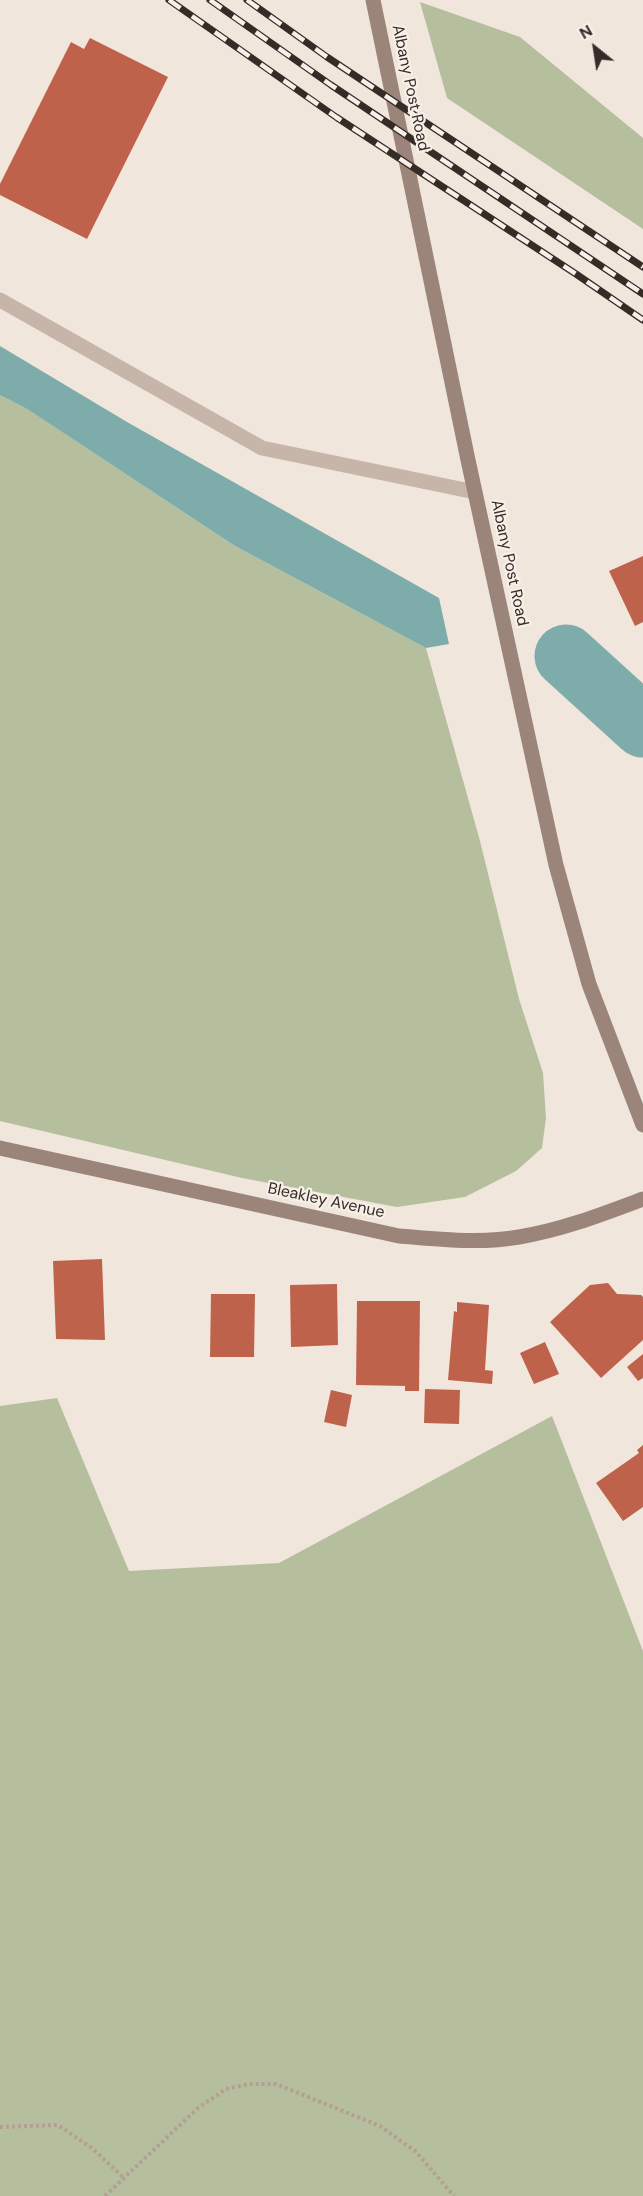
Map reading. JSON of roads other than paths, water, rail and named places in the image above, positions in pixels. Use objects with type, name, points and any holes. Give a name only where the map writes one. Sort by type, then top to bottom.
[{"type":"main road","name":"Albany Post Road","points":[[373,0],[475,492],[556,866],[589,984],[643,1125]]},
{"type":"main road","name":"Bleakley Avenue","points":[[0,1148],[399,1236],[456,1241],[518,1237],[578,1223],[643,1199]]},
{"type":"lane","points":[[0,300],[262,448],[475,492]]},
{"type":"water","points":[[0,346],[127,422],[439,598],[449,644],[426,648],[235,546],[27,409],[0,395]]},
{"type":"waterway","points":[[566,656],[643,726]]},
{"type":"railway","points":[[169,0],[336,117],[643,320]]},
{"type":"railway","points":[[210,0],[331,85],[643,294]]},
{"type":"railway","points":[[247,0],[327,57],[643,267]]}]
